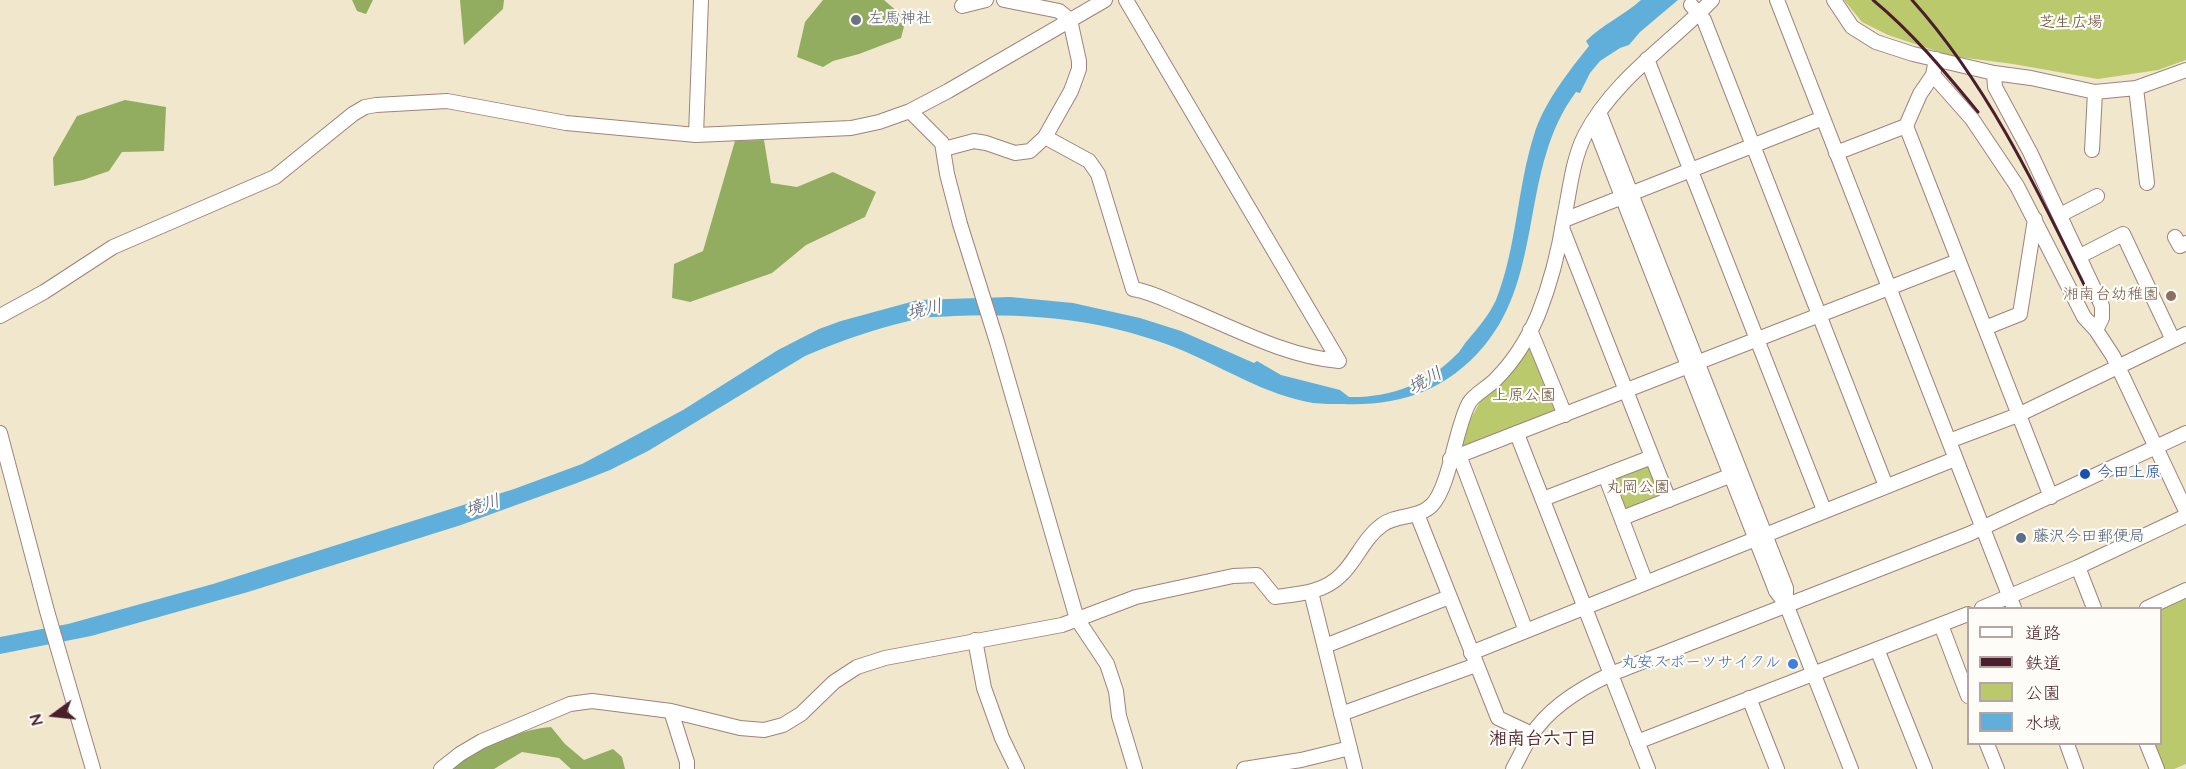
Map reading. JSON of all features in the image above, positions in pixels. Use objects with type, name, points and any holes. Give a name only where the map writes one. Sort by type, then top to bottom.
[{"type":"street","points":[[696,135],[701,0]]},
{"type":"street","points":[[962,6],[986,0]]},
{"type":"street","points":[[944,149],[974,141],[1015,153],[1030,150],[1045,137],[1063,107],[1079,69],[1070,20],[1059,11],[1004,0]]},
{"type":"street","points":[[0,316],[44,292],[113,247],[275,177],[353,114],[365,107],[447,101],[566,123],[696,135],[851,128],[879,122],[910,111],[1105,0]]},
{"type":"street","points":[[1045,137],[1094,166],[1133,289],[1162,297],[1181,307],[1307,357],[1339,361],[1126,0]]},
{"type":"street","points":[[441,769],[482,741],[570,704],[592,701],[671,711],[740,728],[764,730],[783,725],[801,714],[834,682],[857,667],[885,658],[1062,625],[1136,597],[1233,576],[1257,575],[1275,597],[1311,592],[1342,574],[1362,545],[1384,523],[1417,514],[1431,505],[1441,490],[1455,457],[1470,401],[1496,380],[1520,350],[1538,315],[1563,224],[1572,171],[1584,138],[1596,117],[1647,59],[1695,9],[1712,0]]},
{"type":"street","points":[[1777,0],[2012,603]]},
{"type":"street","points":[[1834,0],[1852,27],[1876,42],[1994,73],[2095,92],[2136,88],[2186,70]]},
{"type":"street","points":[[1695,9],[1754,146],[1886,486]]},
{"type":"street","points":[[1647,59],[1824,510]]},
{"type":"street","points":[[1936,59],[1933,75],[1920,94],[1906,126],[2051,497]]},
{"type":"street","points":[[1994,73],[1995,87],[2030,152],[2102,306],[2102,318],[2096,330]]},
{"type":"street","points":[[1933,75],[1972,119],[2017,186],[2084,317],[2107,344],[2119,367],[2186,513],[2012,603],[1992,607]]},
{"type":"street","points":[[2136,88],[2147,183]]},
{"type":"street","points":[[2092,150],[2095,92]]},
{"type":"street","points":[[910,111],[942,143],[946,174],[1077,619],[1107,664],[1116,691],[1119,716],[1136,769]]},
{"type":"street","points":[[1596,117],[1760,536],[1776,591],[1786,604],[1851,769]]},
{"type":"street","points":[[1563,224],[1627,195],[1823,118]]},
{"type":"street","points":[[1836,153],[1906,126]]},
{"type":"street","points":[[2060,215],[2097,196]]},
{"type":"street","points":[[1985,328],[2020,314],[2035,219]]},
{"type":"street","points":[[1563,224],[1669,500]]},
{"type":"street","points":[[1949,441],[2018,414],[2180,337],[2123,234],[2079,256]]},
{"type":"street","points":[[1455,457],[1958,261]]},
{"type":"street","points":[[1530,330],[1564,416]]},
{"type":"street","points":[[0,433],[47,612],[93,769]]},
{"type":"street","points":[[1513,769],[1532,734],[1563,702],[1585,686],[1786,604],[1983,528],[2186,433]]},
{"type":"street","points":[[1517,434],[1648,769]]},
{"type":"street","points":[[1455,457],[1526,631]]},
{"type":"street","points":[[1543,499],[1652,457]]},
{"type":"street","points":[[1341,714],[1473,659],[1526,631],[1955,459]]},
{"type":"street","points":[[1622,518],[1735,473]]},
{"type":"street","points":[[1605,475],[1646,583]]},
{"type":"street","points":[[1417,514],[1498,718],[1532,734]]},
{"type":"street","points":[[2078,567],[2093,607]]},
{"type":"street","points":[[2151,607],[2186,590]]},
{"type":"street","points":[[1311,592],[1355,769]]},
{"type":"street","points":[[1325,646],[1449,597]]},
{"type":"street","points":[[1637,742],[1967,614]]},
{"type":"street","points":[[1941,625],[1967,693]]},
{"type":"street","points":[[975,640],[984,688],[1002,738],[1017,769]]},
{"type":"street","points":[[1877,649],[1925,769]]},
{"type":"street","points":[[1749,698],[1776,769]]},
{"type":"street","points":[[671,711],[687,762],[687,769]]},
{"type":"street","points":[[1987,745],[1997,769]]},
{"type":"street","points":[[2067,745],[2076,769]]},
{"type":"street","points":[[2147,745],[2157,769]]},
{"type":"street","points":[[1244,769],[1301,760],[1350,748]]},
{"type":"green space","points":[[352,0],[373,0],[366,14],[357,11]]},
{"type":"green space","points":[[460,0],[504,0],[503,9],[464,45]]},
{"type":"green space","points":[[823,0],[884,0],[906,19],[901,38],[833,61],[823,67],[797,57],[805,22]]},
{"type":"green space","name":"芝生広場","points":[[1844,0],[2186,0],[2186,60],[2158,70],[2098,79],[1951,56],[1888,35],[1862,22]]},
{"type":"green space","points":[[125,100],[166,107],[164,151],[122,152],[109,171],[83,180],[54,186],[53,158],[77,116]]},
{"type":"green space","points":[[764,140],[771,183],[797,187],[833,172],[876,192],[865,217],[806,245],[772,273],[690,302],[672,298],[674,264],[703,251],[735,141]]},
{"type":"green space","name":"上原公園","points":[[1530,344],[1558,411],[1458,449],[1462,435],[1480,402],[1507,378]]},
{"type":"green space","name":"丸岡公園","points":[[1649,464],[1664,501],[1626,515],[1612,478]]},
{"type":"green space","points":[[2186,593],[2186,764],[2174,769],[2163,769],[2152,745],[2162,745],[2162,607]]},
{"type":"green space","points":[[551,727],[565,744],[584,760],[613,749],[622,757],[625,769],[571,769],[559,758],[522,752],[494,769],[442,769],[509,737],[522,732]]},
{"type":"water","name":"境川","points":[[1641,0],[1678,0],[1640,32],[1629,45],[1600,61],[1590,73],[1580,93],[1576,92],[1558,122],[1546,154],[1525,254],[1516,287],[1503,318],[1484,346],[1469,361],[1438,385],[1421,393],[1384,402],[1364,404],[1313,403],[1278,394],[1169,345],[1098,325],[1008,316],[972,315],[924,318],[864,334],[805,356],[648,451],[577,483],[461,525],[248,592],[91,636],[0,654],[0,637],[68,624],[213,584],[514,489],[582,464],[683,410],[778,350],[819,329],[918,300],[1010,297],[1073,303],[1140,318],[1181,331],[1254,363],[1257,361],[1281,375],[1340,390],[1349,397],[1379,395],[1407,387],[1445,365],[1459,352],[1490,311],[1503,280],[1528,155],[1538,123],[1565,77],[1589,46],[1586,41]]},
{"type":"railway","points":[[1873,0],[1915,39],[1978,112]]},
{"type":"railway","points":[[1912,0],[1966,69],[1990,106],[2033,183],[2092,301]]},
{"type":"place","name":"左馬神社","points":[[856,20]]},
{"type":"place","name":"湘南台幼稚園","points":[[2171,296]]},
{"type":"place","name":"今田上原","points":[[2085,474]]},
{"type":"place","name":"藤沢今田郵便局","points":[[2021,538]]},
{"type":"place","name":"丸安スポーツサイクル","points":[[1793,664]]},
{"type":"district","name":"湘南台六丁目","points":[[1543,740]]}]
